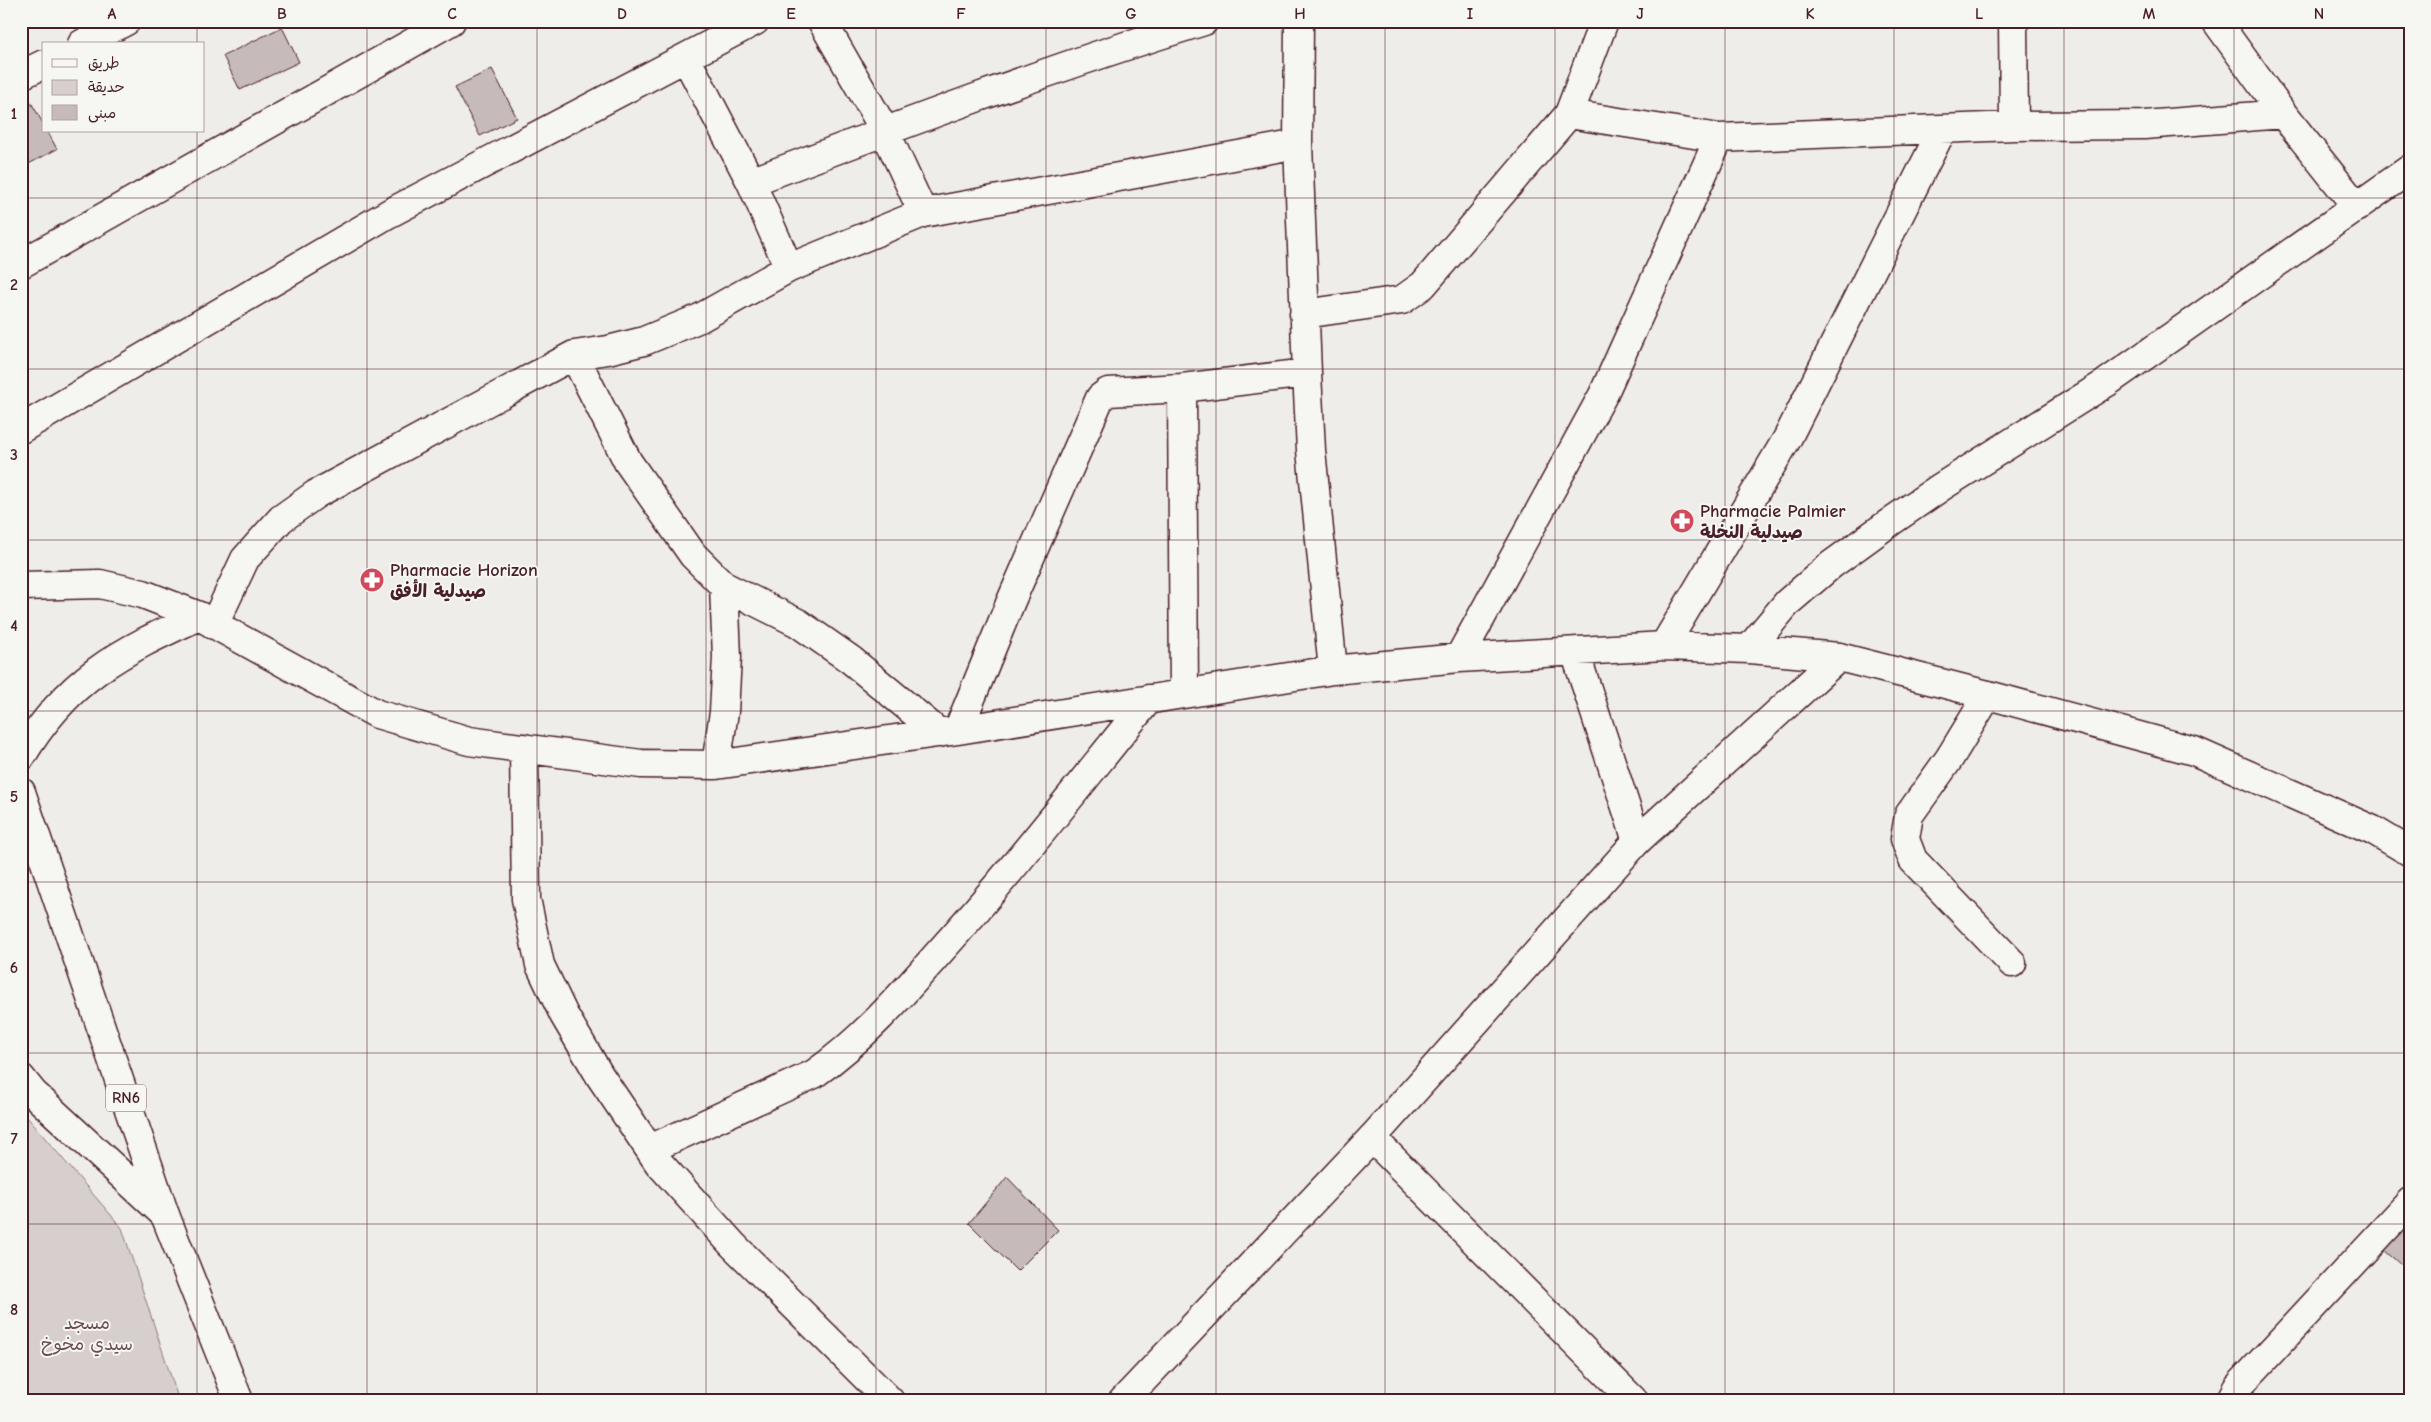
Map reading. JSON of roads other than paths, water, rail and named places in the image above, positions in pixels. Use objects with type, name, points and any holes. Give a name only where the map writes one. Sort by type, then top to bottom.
[{"type":"street","points":[[86,42],[126,21]]},
{"type":"street","points":[[21,264],[451,21]]},
{"type":"street","points":[[21,429],[388,214],[755,21]]},
{"type":"street","points":[[822,21],[885,131],[923,213]]},
{"type":"street","points":[[751,182],[885,131],[1204,21]]},
{"type":"street","points":[[1299,21],[1298,144],[1307,374],[1311,450],[1332,670]]},
{"type":"street","points":[[1304,314],[1402,300],[1423,285],[1569,114],[1604,21]]},
{"type":"street","points":[[2013,21],[2014,126]]},
{"type":"street","points":[[2216,21],[2283,114],[2357,207]]},
{"type":"street","points":[[686,58],[751,182],[790,268]]},
{"type":"street","points":[[21,75],[42,65]]},
{"type":"street","points":[[1569,114],[1719,138],[2014,126],[2144,126],[2283,114]]},
{"type":"street","points":[[1664,646],[1787,439],[1942,130]]},
{"type":"street","points":[[1459,658],[1603,394],[1719,138]]},
{"type":"street","points":[[21,757],[35,734],[58,705],[90,674],[140,643],[206,620],[245,559],[281,519],[316,494],[574,355],[608,350],[644,341],[700,318],[790,268],[923,213],[1298,144]]},
{"type":"street","points":[[1749,649],[1788,602],[1832,565],[1870,537],[1941,486],[2106,383],[2410,169]]},
{"type":"street","points":[[574,355],[628,462],[693,556],[724,586],[798,624],[843,654],[948,732]]},
{"type":"street","points":[[948,732],[1011,601],[1100,398],[1108,392],[1182,388],[1307,374]]},
{"type":"street","points":[[1182,388],[1184,693]]},
{"type":"street","points":[[21,586],[100,584],[143,594],[206,620],[377,714],[469,741],[641,764],[716,765],[948,732],[1332,670],[1459,658],[1664,646],[1749,649],[1839,657],[2194,751],[2373,830],[2410,852]]},
{"type":"street","points":[[716,765],[724,712],[727,657],[724,586]]},
{"type":"street","points":[[1575,652],[1637,841]]},
{"type":"street","points":[[1123,1401],[1372,1138],[1637,841],[1839,657]]},
{"type":"street","points":[[1988,695],[1950,759],[1908,814],[1905,839],[1913,860],[2012,963]]},
{"type":"street","points":[[650,1149],[814,1074],[834,1060],[898,999],[983,904],[1149,699]]},
{"type":"street","points":[[524,748],[526,899],[540,966],[564,1016],[600,1076],[658,1162],[732,1244],[890,1401]]},
{"type":"street","name":"RN6","points":[[21,792],[165,1215],[239,1401]]},
{"type":"street","points":[[21,1078],[33,1093],[165,1215]]},
{"type":"street","points":[[1372,1138],[1634,1401]]},
{"type":"street","points":[[2230,1401],[2237,1388],[2410,1202]]},
{"type":"place","name":"Pharmacie Palmier صيدلية النخلة","points":[[1682,521]]},
{"type":"place","name":"Pharmacie Horizon صيدلية الأفق","points":[[372,580]]},
{"type":"park label","name":"مسجد سيدي مخوخ","points":[[87,1334]]}]
